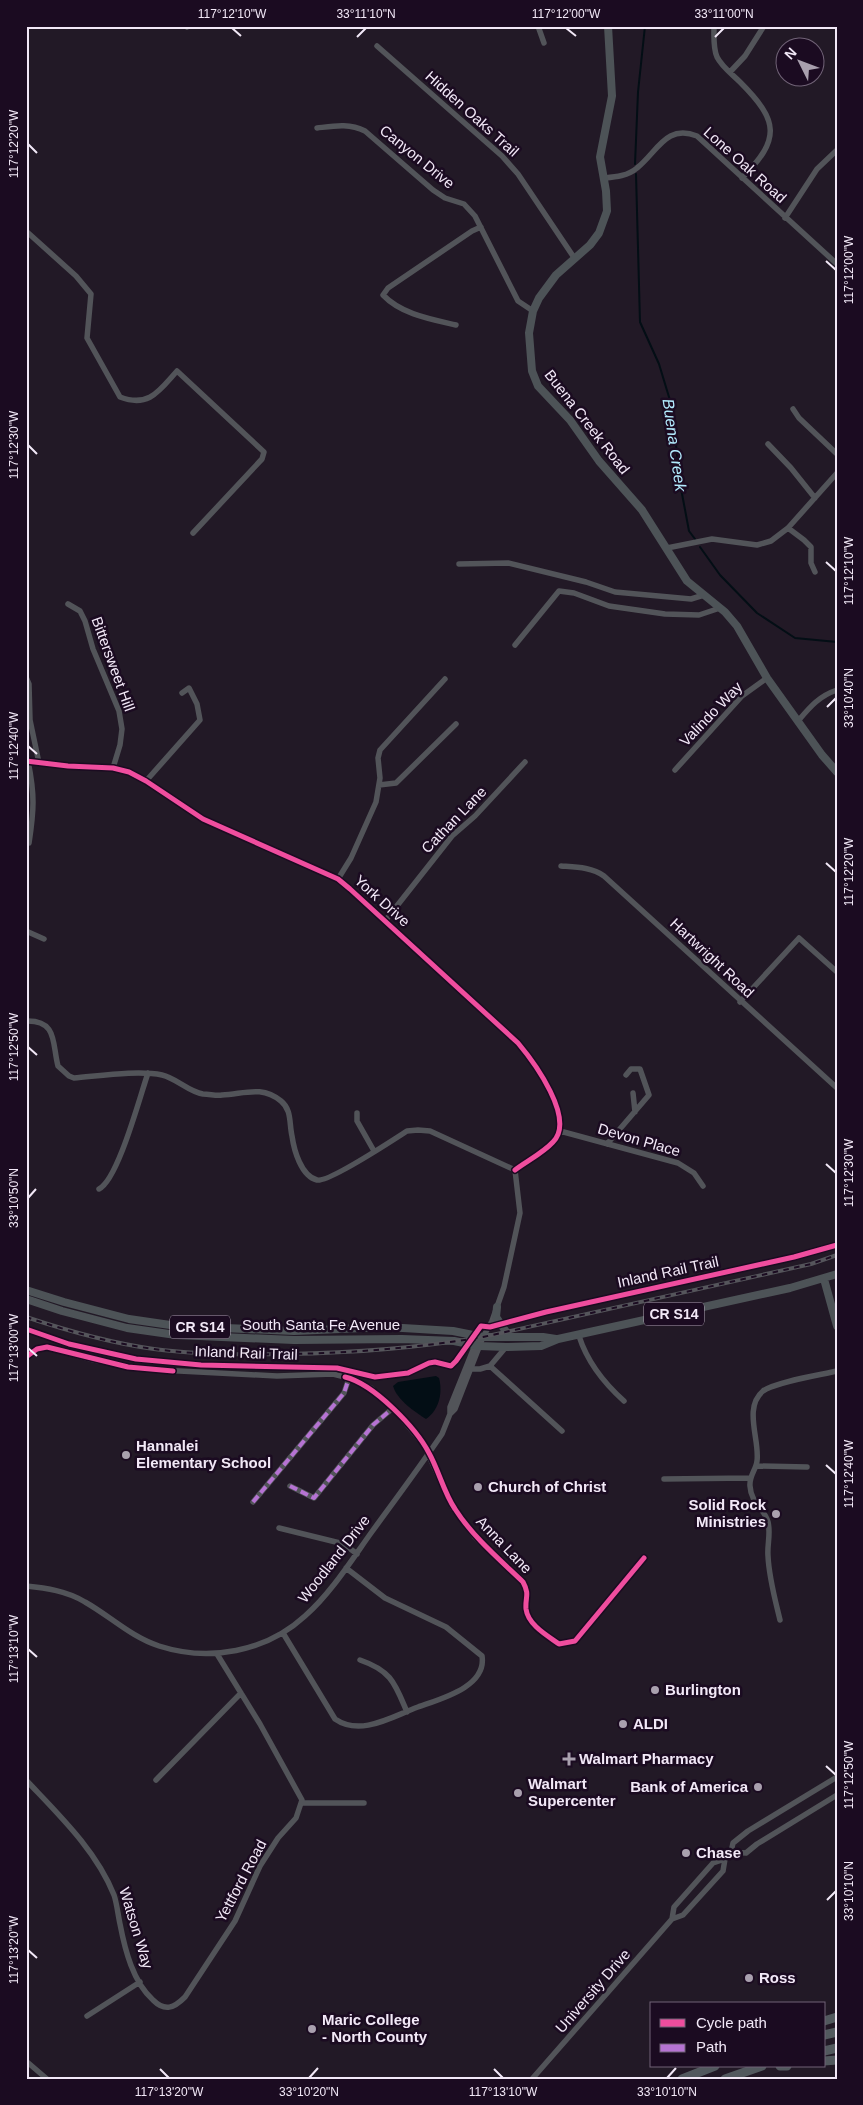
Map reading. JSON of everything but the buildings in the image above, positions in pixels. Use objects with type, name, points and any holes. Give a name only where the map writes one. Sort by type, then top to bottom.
[{"type":"highway","points":[[681,2079],[702,2068]]},
{"type":"highway","points":[[681,2079],[710,2068]]},
{"type":"highway","points":[[725,2079],[756,2068]]},
{"type":"main road","name":"Buena Creek Road","points":[[608,26],[612,96],[601,147],[600,165],[604,178],[607,210],[604,224],[594,239],[548,285],[533,311],[529,333],[530,359],[535,381],[570,420],[598,461],[642,510],[684,576],[737,626],[767,678],[837,772]]},
{"type":"main road","name":"South Santa Fe Avenue","points":[[26,1299],[102,1322],[148,1332],[260,1340],[454,1341],[506,1347],[541,1346],[558,1340],[824,1279],[837,1274]]},
{"type":"main road","points":[[824,1279],[837,1326]]},
{"type":"main road","name":"South Santa Fe Avenue","points":[[26,1290],[66,1303],[129,1319],[177,1326],[294,1331],[386,1327],[453,1331],[483,1337],[509,1336],[558,1340]]},
{"type":"main road","points":[[497,1307],[496,1317],[509,1336]]},
{"type":"main road","points":[[352,1339],[377,1331],[483,1337]]},
{"type":"street","points":[[538,26],[544,43]]},
{"type":"street","points":[[714,26],[716,55],[757,99],[770,124],[771,135],[768,148],[742,178]]},
{"type":"street","points":[[730,72],[745,56],[764,26]]},
{"type":"street","name":"Hidden Oaks Trail","points":[[377,46],[502,156],[518,174],[575,259]]},
{"type":"street","name":"Canyon Drive","points":[[316,128],[340,125],[355,126],[365,131],[433,190],[445,198],[464,204],[481,227],[518,301],[533,311]]},
{"type":"street","name":"Lone Oak Road","points":[[604,178],[618,176],[636,169],[665,138],[677,132],[686,132],[698,136],[837,264]]},
{"type":"street","points":[[785,218],[817,169],[837,150]]},
{"type":"street","points":[[456,325],[408,312],[388,301],[383,295],[388,288],[472,231],[481,227]]},
{"type":"street","points":[[26,231],[76,276],[91,294],[87,338],[120,397],[131,401],[145,400],[157,394],[176,371],[264,452],[262,459],[193,533]]},
{"type":"street","points":[[793,409],[799,418],[837,454]]},
{"type":"street","points":[[768,444],[815,498]]},
{"type":"street","points":[[667,548],[712,539],[757,545],[772,541],[788,528],[837,473]]},
{"type":"street","points":[[788,528],[810,547],[810,558],[816,572]]},
{"type":"street","points":[[459,564],[508,563],[586,582],[615,592],[691,599],[704,596]]},
{"type":"street","points":[[515,645],[559,590],[574,593],[608,606],[665,614],[700,614],[720,608]]},
{"type":"street","name":"Bittersweet Hill","points":[[68,604],[80,611],[85,621],[93,649],[119,711],[122,729],[113,768]]},
{"type":"street","points":[[26,676],[29,684],[30,720],[39,762]]},
{"type":"street","name":"Valindo Way","points":[[675,770],[742,696],[767,678]]},
{"type":"street","points":[[338,879],[351,858],[376,802],[379,785],[378,758],[380,750],[445,679]]},
{"type":"street","points":[[146,781],[200,720],[197,704],[189,688],[182,692]]},
{"type":"street","points":[[798,721],[815,701],[837,690]]},
{"type":"street","points":[[379,785],[396,783],[456,724]]},
{"type":"street","points":[[27,761],[34,798],[29,843]]},
{"type":"street","name":"York Drive","points":[[27,761],[68,766],[113,768],[129,772],[146,781],[203,819],[338,879],[500,1026],[526,1052],[545,1083],[559,1112],[560,1132]]},
{"type":"street","name":"Cathan Lane","points":[[385,921],[452,836],[475,816],[525,762]]},
{"type":"street","name":"Hartwright Road","points":[[561,866],[577,866],[598,872],[604,876],[740,1002],[837,1088]]},
{"type":"street","points":[[26,931],[44,939]]},
{"type":"street","points":[[740,1002],[799,938],[837,972]]},
{"type":"street","points":[[26,1021],[38,1022],[50,1030],[54,1037],[58,1066],[69,1076],[148,1073],[163,1075],[200,1093],[222,1096],[260,1090],[279,1100],[288,1110],[292,1135],[303,1170],[310,1177],[318,1180],[326,1180],[407,1132],[418,1130],[430,1131],[515,1170]]},
{"type":"street","points":[[607,1144],[649,1094],[640,1069],[631,1069],[626,1076]]},
{"type":"street","points":[[99,1189],[107,1183],[116,1166],[148,1073]]},
{"type":"street","points":[[633,1093],[635,1112]]},
{"type":"street","points":[[357,1113],[357,1121],[374,1151]]},
{"type":"street","points":[[515,1170],[553,1143],[560,1132]]},
{"type":"street","name":"Devon Place","points":[[560,1132],[678,1163],[694,1173],[703,1186]]},
{"type":"street","points":[[483,1337],[497,1307],[506,1277],[520,1213],[515,1170]]},
{"type":"street","points":[[579,1336],[588,1358],[624,1401]]},
{"type":"street","name":"Woodland Drive","points":[[26,1586],[48,1588],[78,1598],[128,1632],[158,1646],[184,1652],[218,1654],[249,1648],[283,1632],[305,1617],[346,1568],[442,1434],[450,1414],[450,1408],[483,1337]]},
{"type":"street","name":"Woodland Drive","points":[[450,1414],[455,1409],[472,1369],[478,1345]]},
{"type":"street","points":[[26,1357],[36,1349],[47,1347],[94,1360],[141,1369],[278,1376],[333,1374],[349,1378],[371,1388],[393,1408],[429,1453]]},
{"type":"street","points":[[472,1369],[490,1366],[506,1347]]},
{"type":"street","points":[[490,1366],[562,1431]]},
{"type":"street","points":[[780,1620],[769,1575],[770,1533],[767,1519],[752,1497],[750,1478],[757,1466],[758,1458],[753,1417],[760,1395],[770,1387],[837,1371]]},
{"type":"street","points":[[253,1502],[344,1393],[349,1378]]},
{"type":"street","points":[[290,1486],[314,1498],[373,1425],[393,1408]]},
{"type":"street","name":"Anna Lane","points":[[429,1453],[453,1508],[475,1537],[523,1582],[527,1589],[528,1599],[526,1608],[529,1617],[540,1630],[559,1644],[576,1640],[644,1558]]},
{"type":"street","points":[[757,1466],[807,1467]]},
{"type":"street","points":[[664,1480],[750,1478]]},
{"type":"street","points":[[279,1528],[344,1544],[357,1554]]},
{"type":"street","points":[[283,1632],[335,1719],[343,1725],[384,1723],[407,1712],[446,1699],[462,1690],[481,1669],[483,1663],[482,1656],[446,1627],[385,1598],[346,1568]]},
{"type":"street","points":[[218,1654],[294,1785],[302,1800],[301,1803],[364,1803]]},
{"type":"street","points":[[360,1660],[376,1665],[389,1676],[407,1712]]},
{"type":"street","points":[[156,1780],[241,1693]]},
{"type":"street","name":"University Drive","points":[[672,1919],[674,1907],[713,1863],[725,1859],[731,1852],[733,1843],[748,1831],[837,1777]]},
{"type":"street","name":"Watson Way","points":[[26,1780],[86,1847],[114,1896],[124,1943],[140,1982],[151,1999],[160,2007],[169,2008]]},
{"type":"street","points":[[731,1852],[746,1853],[757,1844],[837,1795]]},
{"type":"street","name":"Yettford Road","points":[[169,2008],[178,2004],[185,1997],[235,1921],[256,1873],[278,1838],[296,1818],[301,1803]]},
{"type":"street","name":"University Drive","points":[[532,2079],[672,1919],[683,1915],[723,1871],[725,1859]]},
{"type":"street","points":[[87,2016],[140,1982]]},
{"type":"street","points":[[26,2061],[47,2079]]},
{"type":"shaded area","points":[[436,1376],[439,1378],[440,1384],[439,1401],[434,1411],[426,1419],[402,1401],[393,1386],[398,1382]]},
{"type":"waterway","name":"Buena Creek","points":[[635,164],[638,92],[645,26]]},
{"type":"waterway","name":"Buena Creek","points":[[636,174],[640,322],[659,364],[672,407],[680,483],[689,531],[695,539]]},
{"type":"waterway","name":"Buena Creek","points":[[700,547],[720,575],[757,613],[795,638],[837,642]]},
{"type":"railway","points":[[26,1317],[105,1340],[171,1351],[254,1354],[385,1349],[483,1337],[811,1264],[837,1255]]},
{"type":"marked path","points":[[253,1502],[344,1393],[349,1378]]},
{"type":"marked path","points":[[290,1486],[314,1498],[373,1425],[393,1408]]},
{"type":"cycle path","points":[[26,761],[68,766],[113,768],[129,772],[146,781],[203,819],[338,879],[350,889],[518,1043],[542,1077],[556,1106],[559,1132],[549,1146],[515,1170]]},
{"type":"cycle path","name":"Inland Rail Trail","points":[[26,1329],[69,1344],[136,1359],[201,1365],[337,1368],[375,1377],[408,1373],[435,1362],[451,1366],[481,1326],[490,1327],[546,1312],[794,1257],[837,1245]]},
{"type":"cycle path","points":[[26,1357],[37,1349],[47,1347],[128,1367],[173,1371]]},
{"type":"cycle path","points":[[345,1377],[369,1388],[393,1408],[423,1443],[436,1467],[448,1496],[462,1519],[487,1547],[523,1582],[527,1593],[526,1609],[530,1620],[539,1630],[559,1644],[575,1641],[644,1558]]},
{"type":"place","name":"Hannalei Elementary School","points":[[126,1455]]},
{"type":"place","name":"Church of Christ","points":[[478,1487]]},
{"type":"place","name":"Solid Rock Ministries","points":[[776,1514]]},
{"type":"place","name":"Burlington","points":[[655,1690]]},
{"type":"place","name":"ALDI","points":[[623,1724]]},
{"type":"place","name":"Walmart Pharmacy","points":[[569,1759]]},
{"type":"place","name":"Bank of America","points":[[758,1787]]},
{"type":"place","name":"Walmart Supercenter","points":[[518,1793]]},
{"type":"place","name":"Chase","points":[[686,1853]]},
{"type":"place","name":"Ross","points":[[749,1978]]},
{"type":"place","name":"Maric College - North County","points":[[312,2029]]}]
